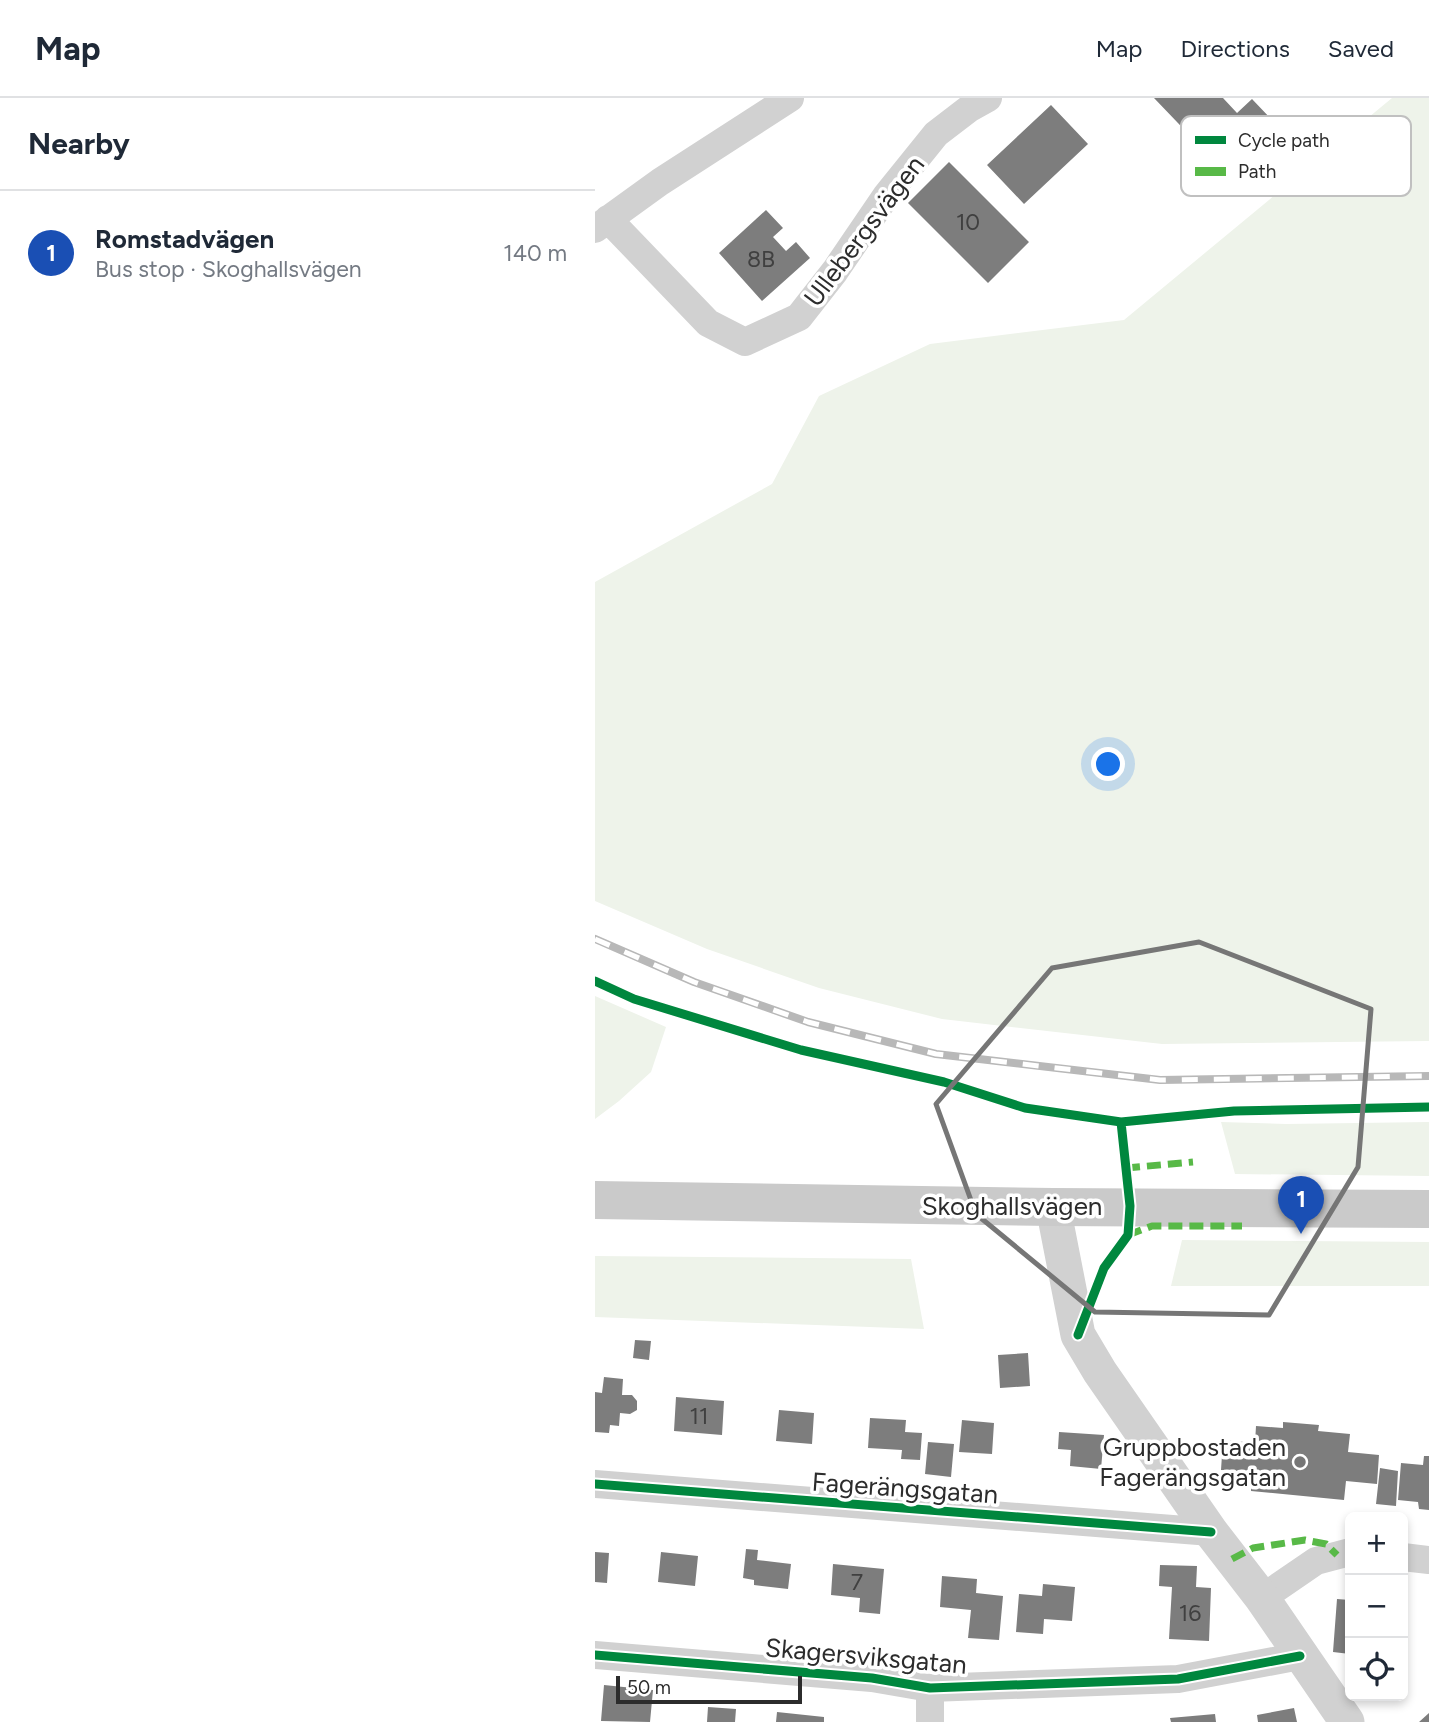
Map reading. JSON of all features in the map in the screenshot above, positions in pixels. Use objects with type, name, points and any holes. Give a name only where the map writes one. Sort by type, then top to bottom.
[{"type":"main road","name":"Skoghallsvägen","points":[[595,1200],[1429,1209]]},
{"type":"street","name":"Ullebergsvägen","points":[[790,98],[660,182],[602,224],[708,323],[745,342],[799,317],[835,271],[886,196],[936,134],[988,98]]},
{"type":"street","points":[[1053,1207],[1078,1335],[1100,1372],[1211,1532],[1262,1598],[1347,1722]]},
{"type":"street","name":"Fagerängsgatan","points":[[595,1484],[1211,1532]]},
{"type":"street","points":[[1262,1598],[1316,1561],[1345,1553]]},
{"type":"street","points":[[1408,1558],[1429,1560]]},
{"type":"street","name":"Skagersviksgatan","points":[[595,1655],[872,1678],[930,1688],[1178,1679],[1300,1656]]},
{"type":"street","points":[[930,1688],[930,1722]]},
{"type":"highlighted area","points":[[1199,942],[1371,1009],[1358,1167],[1269,1315],[1095,1312],[976,1214],[936,1104],[1052,968]]},
{"type":"shaded area","points":[[1392,98],[1429,98],[1429,1041],[1162,1044],[942,1019],[819,988],[707,949],[595,901],[595,582],[772,484],[819,396],[930,344],[1124,320],[1274,196],[1411,196],[1411,116],[1370,116]]},
{"type":"shaded area","points":[[595,996],[666,1027],[651,1072],[595,1119]]},
{"type":"shaded area","points":[[1221,1122],[1429,1122],[1429,1176],[1235,1174]]},
{"type":"shaded area","points":[[1182,1240],[1429,1242],[1429,1286],[1171,1286]]},
{"type":"shaded area","points":[[595,1256],[911,1259],[924,1329],[595,1317]]},
{"type":"building","points":[[1154,98],[1223,98],[1237,113],[1252,99],[1268,116],[1181,116],[1181,126]]},
{"type":"building","points":[[1051,105],[1088,144],[1024,204],[987,165]]},
{"type":"building","points":[[949,162],[1029,242],[988,283],[908,203]]},
{"type":"building","points":[[766,210],[783,228],[773,237],[786,251],[796,242],[810,258],[762,301],[719,253]]},
{"type":"building","points":[[635,1340],[651,1341],[649,1360],[633,1358]]},
{"type":"building","points":[[1028,1353],[1030,1386],[1000,1388],[998,1355]]},
{"type":"building","points":[[604,1377],[623,1379],[622,1395],[632,1395],[637,1401],[637,1410],[630,1414],[620,1413],[619,1426],[610,1425],[609,1433],[595,1432],[595,1392],[602,1393]]},
{"type":"building","points":[[676,1397],[724,1401],[722,1435],[674,1431]]},
{"type":"building","points":[[779,1410],[814,1413],[812,1444],[776,1441]]},
{"type":"building","points":[[870,1418],[906,1420],[905,1432],[922,1433],[920,1460],[901,1459],[902,1450],[868,1448]]},
{"type":"building","points":[[962,1420],[994,1423],[992,1454],[959,1452]]},
{"type":"building","name":"Gruppbostaden Fagerängsgatan","points":[[1283,1422],[1319,1425],[1318,1431],[1350,1434],[1348,1452],[1379,1455],[1377,1484],[1346,1481],[1344,1500],[1251,1491],[1252,1472],[1221,1470],[1223,1440],[1255,1443],[1256,1426],[1283,1428]]},
{"type":"building","points":[[1059,1432],[1104,1435],[1101,1469],[1070,1466],[1071,1450],[1058,1449]]},
{"type":"building","points":[[928,1442],[954,1444],[951,1477],[925,1474]]},
{"type":"building","points":[[1424,1456],[1429,1456],[1429,1510],[1419,1509],[1418,1502],[1398,1500],[1401,1463],[1423,1465]]},
{"type":"building","points":[[1380,1468],[1398,1471],[1396,1506],[1376,1504]]},
{"type":"building","points":[[746,1549],[758,1550],[757,1560],[791,1564],[788,1589],[754,1585],[754,1580],[743,1578]]},
{"type":"building","points":[[595,1552],[609,1553],[607,1583],[595,1582]]},
{"type":"building","points":[[661,1552],[698,1556],[695,1586],[658,1582]]},
{"type":"building","points":[[833,1564],[884,1569],[880,1614],[859,1612],[860,1598],[831,1595]]},
{"type":"building","points":[[1160,1565],[1197,1566],[1196,1587],[1211,1588],[1209,1641],[1169,1639],[1172,1587],[1159,1586]]},
{"type":"building","points":[[942,1576],[977,1579],[976,1593],[1003,1596],[999,1640],[968,1638],[971,1610],[940,1607]]},
{"type":"building","points":[[1043,1584],[1075,1587],[1072,1621],[1044,1619],[1043,1634],[1016,1632],[1019,1594],[1042,1596]]},
{"type":"building","points":[[1337,1599],[1345,1600],[1345,1653],[1333,1652]]},
{"type":"building","points":[[604,1685],[653,1690],[650,1722],[601,1721]]},
{"type":"building","points":[[708,1707],[736,1709],[735,1722],[707,1722]]},
{"type":"building","points":[[1294,1708],[1297,1722],[1258,1722],[1257,1715]]},
{"type":"building","points":[[777,1712],[824,1717],[824,1722],[776,1722]]},
{"type":"building","points":[[1429,1713],[1429,1722],[1419,1722]]},
{"type":"building","points":[[1215,1714],[1216,1722],[1171,1722],[1170,1718]]},
{"type":"railway","points":[[595,939],[694,982],[808,1022],[936,1054],[1160,1080],[1429,1076]]},
{"type":"marked path","points":[[1126,1168],[1193,1162]]},
{"type":"marked path","points":[[1128,1235],[1152,1226],[1242,1226]]},
{"type":"marked path","points":[[1232,1559],[1253,1548],[1305,1540],[1326,1544],[1337,1555]]},
{"type":"cycle path","points":[[595,981],[634,999],[801,1050],[944,1082],[1025,1108],[1121,1122],[1234,1111],[1429,1107]]},
{"type":"cycle path","points":[[1078,1335],[1104,1268],[1128,1235],[1130,1206],[1121,1122]]},
{"type":"cycle path","points":[[595,1484],[1211,1532]]},
{"type":"cycle path","points":[[595,1655],[872,1678],[930,1688],[1178,1679],[1300,1656]]},
{"type":"place","name":"Romstadvägen","points":[[1301,1234]]},
{"type":"place","name":"Gruppbostaden Fagerängsgatan","points":[[1300,1462]]}]
